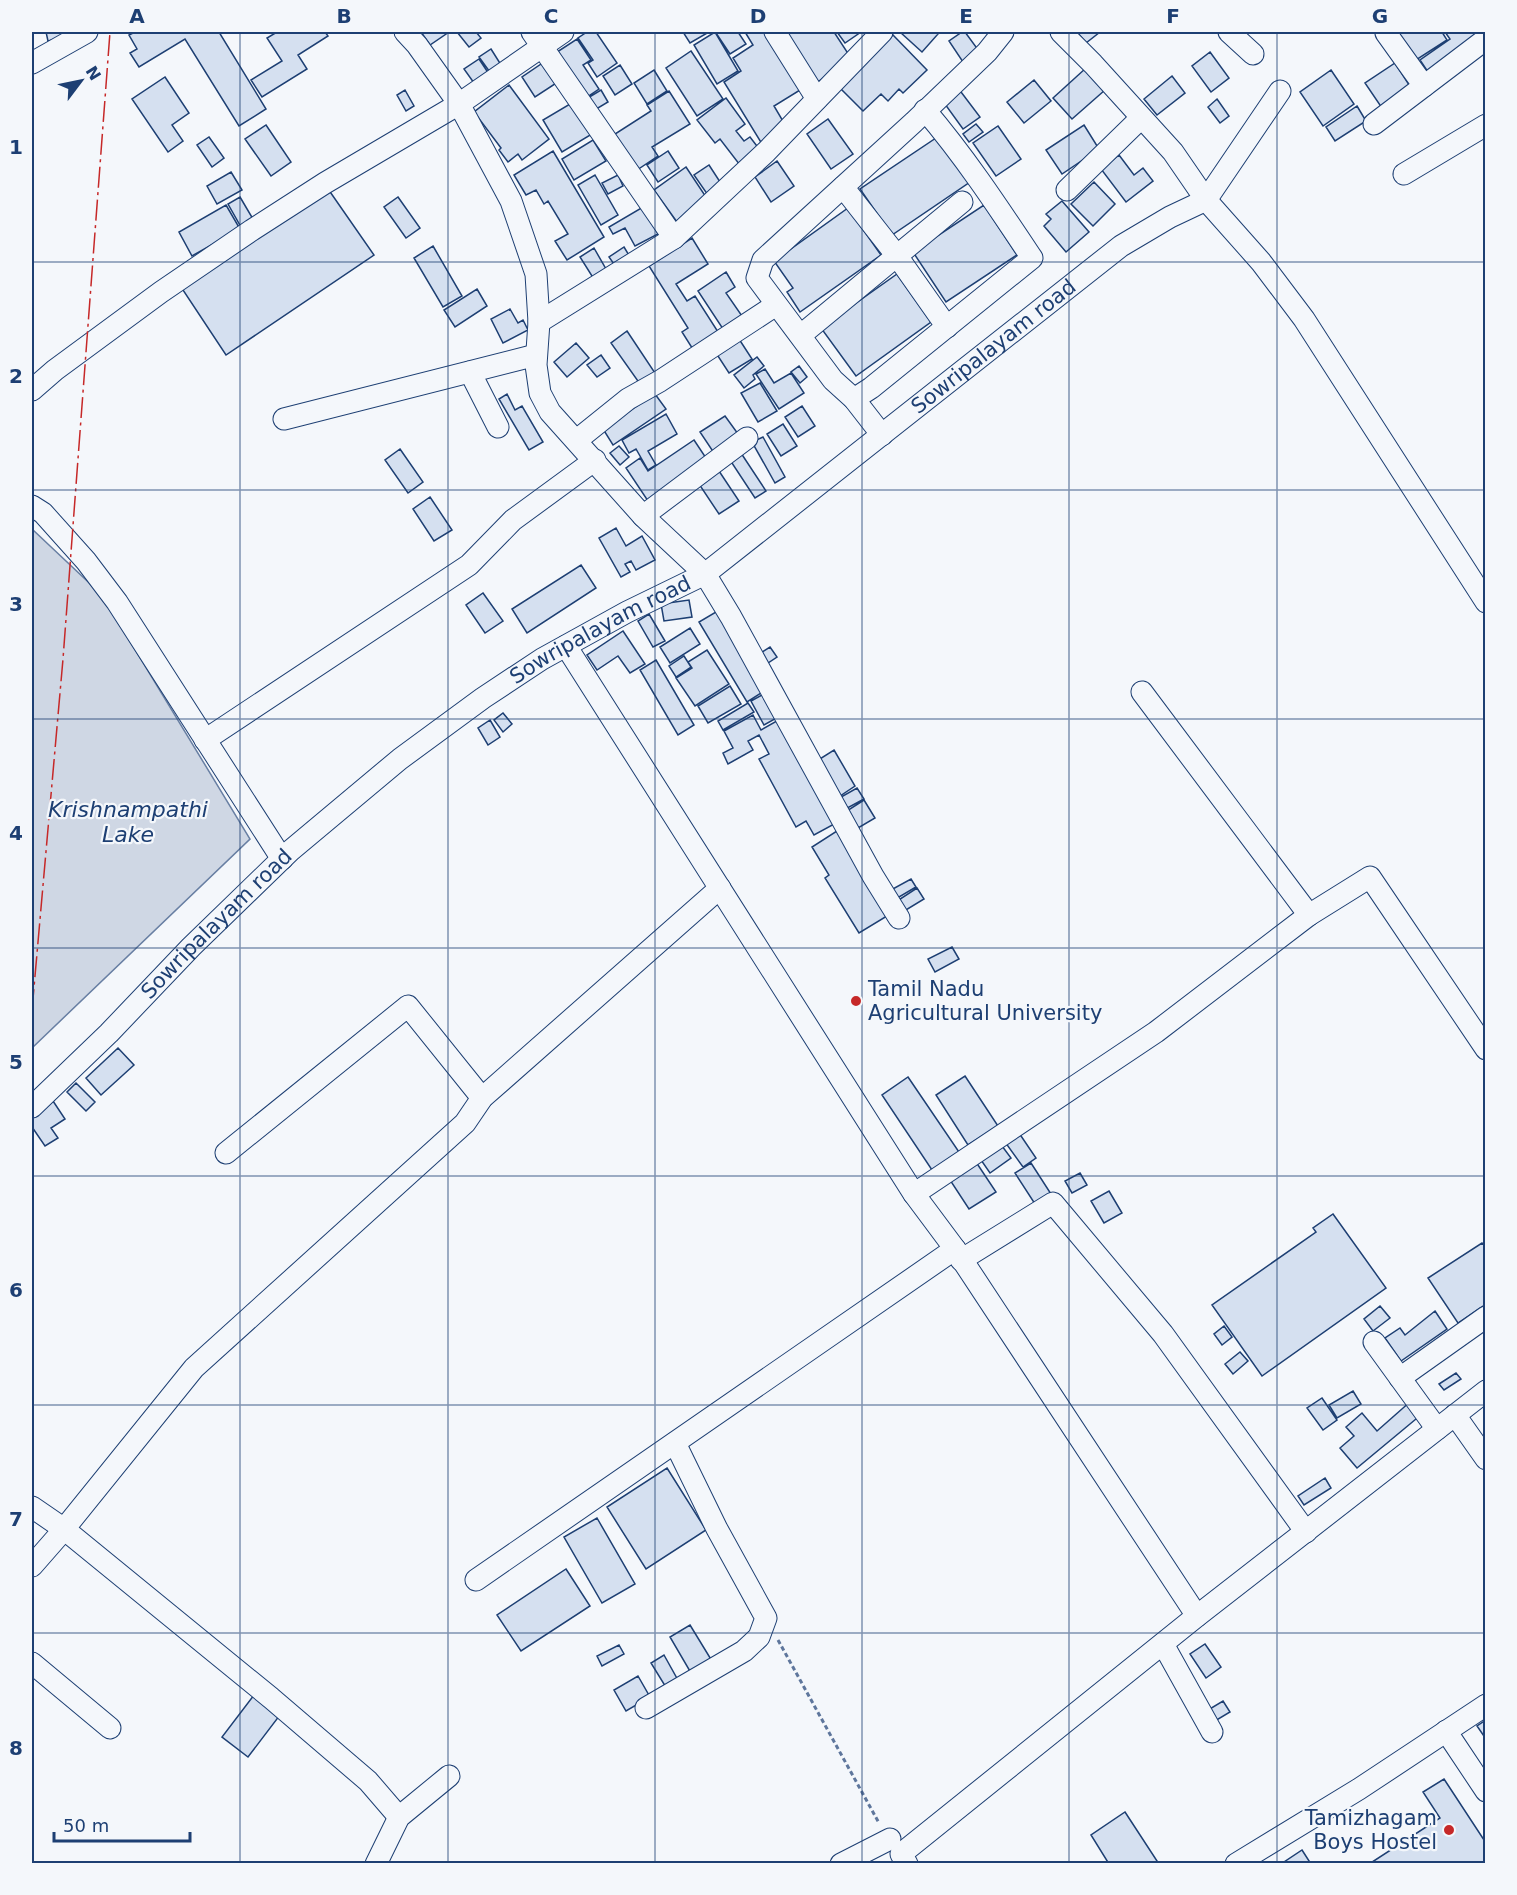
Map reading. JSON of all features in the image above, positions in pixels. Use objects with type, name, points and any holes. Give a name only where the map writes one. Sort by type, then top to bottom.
[{"type":"street","points":[[32,63],[87,32]]},
{"type":"street","points":[[405,32],[417,45],[459,104],[511,201],[536,274],[539,322],[536,365],[540,393],[550,412],[578,440],[643,516],[705,574],[737,627],[861,856],[899,918]]},
{"type":"street","points":[[32,390],[55,370],[161,292],[252,230],[325,183],[459,104],[536,39],[563,32]]},
{"type":"street","points":[[775,32],[817,99]]},
{"type":"street","points":[[539,322],[674,238],[766,152],[882,32]]},
{"type":"street","points":[[882,435],[854,399],[833,380],[757,278],[763,260],[987,52],[1003,32]]},
{"type":"street","points":[[1061,32],[1173,152],[1206,200],[1261,262],[1304,319],[1485,602]]},
{"type":"street","points":[[1229,32],[1253,54]]},
{"type":"street","points":[[1386,33],[1424,86]]},
{"type":"street","points":[[536,39],[674,238]]},
{"type":"street","points":[[1374,124],[1485,39]]},
{"type":"street","points":[[1206,200],[1280,91]]},
{"type":"street","points":[[854,399],[871,388],[1032,258],[978,178],[925,110]]},
{"type":"street","points":[[1067,190],[1141,118]]},
{"type":"street","points":[[1404,174],[1485,125]]},
{"type":"street","points":[[843,188],[897,256],[947,327]]},
{"type":"street","name":"Sowripalayam road","points":[[32,1107],[109,1034],[191,947],[282,859],[399,759],[483,698],[542,659],[627,612],[705,574],[1121,246],[1170,217],[1206,200]]},
{"type":"street","points":[[801,335],[962,202]]},
{"type":"street","points":[[578,440],[628,399],[660,381],[776,305]]},
{"type":"street","points":[[284,419],[536,355]]},
{"type":"street","points":[[470,372],[498,427]]},
{"type":"street","points":[[643,516],[747,438]]},
{"type":"street","points":[[205,740],[469,565],[513,520],[595,460]]},
{"type":"street","points":[[32,506],[43,513],[86,561],[117,602],[282,859]]},
{"type":"street","points":[[566,646],[914,1194],[958,1255],[1197,1616]]},
{"type":"street","points":[[1142,692],[1309,915]]},
{"type":"street","points":[[914,1194],[1156,1032],[1309,915],[1371,877],[1485,1049]]},
{"type":"street","points":[[32,1566],[194,1368],[465,1123],[482,1098],[720,888]]},
{"type":"street","points":[[226,1153],[408,1006],[482,1098]]},
{"type":"street","points":[[476,1580],[675,1443],[958,1255],[1053,1203],[1163,1334],[1306,1532]]},
{"type":"street","points":[[1400,1378],[1485,1317]]},
{"type":"street","points":[[1374,1342],[1437,1429]]},
{"type":"street","points":[[907,1863],[901,1854],[1197,1616],[1485,1391]]},
{"type":"street","points":[[1455,1415],[1485,1459]]},
{"type":"street","points":[[646,1708],[744,1651],[759,1637],[766,1618],[717,1529],[675,1443]]},
{"type":"street","points":[[32,1507],[64,1528],[271,1698],[368,1781],[399,1817]]},
{"type":"street","points":[[1163,1644],[1212,1732]]},
{"type":"street","points":[[32,1663],[110,1728]]},
{"type":"street","points":[[1236,1863],[1359,1789],[1485,1705]]},
{"type":"street","points":[[1446,1731],[1485,1791]]},
{"type":"street","points":[[376,1863],[399,1817],[449,1776]]},
{"type":"street","points":[[842,1863],[890,1839]]},
{"type":"path","points":[[766,1618],[880,1825],[890,1839]]},
{"type":"water","name":"Krishnampathi Lake","points":[[32,529],[102,595],[250,839],[32,1048]]},
{"type":"building","points":[[46,32],[65,32],[66,37],[48,41]]},
{"type":"building","points":[[135,32],[219,32],[266,109],[239,126],[185,39],[139,67],[130,53],[137,49],[129,35]]},
{"type":"building","points":[[277,32],[325,32],[328,36],[298,55],[307,69],[262,97],[251,80],[282,61],[267,38]]},
{"type":"building","points":[[421,32],[449,32],[430,45]]},
{"type":"building","points":[[457,32],[476,32],[481,38],[469,47]]},
{"type":"building","points":[[587,32],[596,32],[617,63],[597,77],[588,63],[593,60],[578,38]]},
{"type":"building","points":[[683,32],[709,32],[690,43]]},
{"type":"building","points":[[715,32],[738,71],[717,84],[694,45]]},
{"type":"building","points":[[738,32],[746,44],[730,54],[716,33]]},
{"type":"building","points":[[745,32],[771,32],[805,87],[774,106],[787,128],[762,144],[724,82],[741,71],[733,58],[753,45]]},
{"type":"building","points":[[792,32],[834,32],[851,58],[815,84],[784,36]]},
{"type":"building","points":[[837,32],[861,32],[845,43]]},
{"type":"building","points":[[900,32],[935,32],[938,34],[922,52]]},
{"type":"building","points":[[965,32],[979,51],[963,62],[949,41]]},
{"type":"building","points":[[1077,32],[1100,32],[1086,43]]},
{"type":"building","points":[[1398,32],[1442,32],[1447,40],[1416,60]]},
{"type":"building","points":[[1445,32],[1486,32],[1432,78],[1420,60],[1450,39]]},
{"type":"building","points":[[893,35],[927,70],[903,93],[899,89],[888,101],[881,94],[863,111],[839,87]]},
{"type":"building","points":[[577,39],[591,60],[583,65],[599,89],[584,99],[554,54]]},
{"type":"building","points":[[491,49],[503,68],[492,75],[479,57]]},
{"type":"building","points":[[691,51],[723,99],[697,116],[666,68]]},
{"type":"building","points":[[1210,52],[1229,78],[1211,92],[1192,66]]},
{"type":"building","points":[[479,59],[489,74],[474,83],[464,69]]},
{"type":"building","points":[[547,60],[561,80],[535,97],[522,77]]},
{"type":"building","points":[[1395,63],[1413,91],[1384,111],[1365,83]]},
{"type":"building","points":[[620,65],[632,84],[615,95],[603,76]]},
{"type":"building","points":[[1086,68],[1105,90],[1072,119],[1053,98]]},
{"type":"building","points":[[654,70],[667,91],[647,104],[634,83]]},
{"type":"building","points":[[1331,70],[1354,104],[1323,126],[1300,92]]},
{"type":"building","points":[[1172,76],[1185,93],[1157,115],[1144,99]]},
{"type":"building","points":[[165,77],[189,113],[172,125],[183,141],[168,152],[132,99]]},
{"type":"building","points":[[1034,80],[1051,101],[1024,123],[1007,102]]},
{"type":"building","points":[[509,85],[549,139],[522,160],[518,154],[508,162],[499,150],[501,148],[474,112]]},
{"type":"building","points":[[958,88],[980,117],[963,129],[942,100]]},
{"type":"building","points":[[405,90],[414,106],[406,111],[397,95]]},
{"type":"building","points":[[601,90],[608,102],[593,111],[586,99]]},
{"type":"building","points":[[669,91],[690,124],[652,147],[658,156],[637,170],[615,134],[651,111],[647,105]]},
{"type":"building","points":[[726,98],[745,124],[736,131],[744,141],[750,137],[763,154],[743,169],[720,139],[715,143],[697,120]]},
{"type":"building","points":[[1217,99],[1229,116],[1220,123],[1208,107]]},
{"type":"building","points":[[575,101],[592,134],[562,152],[543,120]]},
{"type":"building","points":[[1357,106],[1366,121],[1335,141],[1326,127]]},
{"type":"building","points":[[828,119],[853,154],[831,169],[807,134]]},
{"type":"building","points":[[976,124],[983,132],[969,142],[963,134]]},
{"type":"building","points":[[266,125],[291,162],[271,176],[245,139]]},
{"type":"building","points":[[1084,125],[1099,149],[1062,174],[1046,150]]},
{"type":"building","points":[[998,126],[1021,159],[996,176],[973,143]]},
{"type":"building","points":[[939,136],[970,182],[892,235],[860,189]]},
{"type":"building","points":[[209,137],[224,158],[212,167],[197,145]]},
{"type":"building","points":[[593,140],[606,161],[574,180],[562,159]]},
{"type":"building","points":[[553,151],[604,237],[567,260],[555,241],[568,234],[548,201],[544,204],[536,190],[526,195],[514,175]]},
{"type":"building","points":[[668,151],[679,168],[658,182],[647,165]]},
{"type":"building","points":[[1119,155],[1134,175],[1143,168],[1153,181],[1126,202],[1101,169]]},
{"type":"building","points":[[777,161],[794,186],[771,202],[755,177]]},
{"type":"building","points":[[709,165],[724,188],[710,198],[694,175]]},
{"type":"building","points":[[686,167],[708,200],[677,222],[654,190]]},
{"type":"building","points":[[231,172],[242,190],[217,204],[207,186]]},
{"type":"building","points":[[595,175],[618,215],[601,225],[578,185]]},
{"type":"building","points":[[618,175],[623,186],[608,194],[602,183]]},
{"type":"building","points":[[1094,182],[1115,204],[1093,226],[1071,204]]},
{"type":"building","points":[[326,186],[374,255],[226,355],[179,284]]},
{"type":"building","points":[[240,197],[253,219],[241,227],[228,204]]},
{"type":"building","points":[[398,197],[420,228],[406,238],[384,207]]},
{"type":"building","points":[[1062,201],[1089,232],[1066,252],[1044,226],[1051,219],[1046,214]]},
{"type":"building","points":[[226,205],[240,229],[192,256],[179,232]]},
{"type":"building","points":[[984,205],[1017,255],[946,302],[913,252]]},
{"type":"building","points":[[643,207],[658,234],[635,246],[625,228],[613,234],[609,227]]},
{"type":"building","points":[[848,208],[881,255],[800,312],[787,292],[793,288],[774,261]]},
{"type":"building","points":[[692,238],[708,264],[676,284],[687,301],[695,296],[720,335],[694,351],[682,332],[688,328],[649,266]]},
{"type":"building","points":[[433,246],[462,296],[443,307],[414,258]]},
{"type":"building","points":[[624,247],[630,257],[616,267],[609,257]]},
{"type":"building","points":[[594,248],[610,276],[597,284],[580,257]]},
{"type":"building","points":[[726,272],[735,287],[726,293],[742,316],[723,329],[698,291]]},
{"type":"building","points":[[897,274],[931,322],[856,376],[821,328]]},
{"type":"building","points":[[477,289],[487,306],[455,327],[444,310]]},
{"type":"building","points":[[510,309],[518,323],[523,320],[528,330],[503,343],[491,319]]},
{"type":"building","points":[[627,331],[655,373],[640,384],[611,343]]},
{"type":"building","points":[[739,339],[752,359],[729,373],[716,353]]},
{"type":"building","points":[[576,343],[589,358],[567,377],[554,362]]},
{"type":"building","points":[[601,355],[610,368],[597,377],[587,365]]},
{"type":"building","points":[[757,357],[764,366],[753,375],[755,379],[744,388],[734,375]]},
{"type":"building","points":[[799,366],[807,377],[800,383],[791,372]]},
{"type":"building","points":[[765,369],[774,383],[791,373],[804,393],[779,409],[756,374]]},
{"type":"building","points":[[760,383],[777,411],[758,422],[741,393]]},
{"type":"building","points":[[507,394],[515,410],[522,406],[543,442],[529,450],[499,399]]},
{"type":"building","points":[[655,394],[666,409],[613,445],[603,429]]},
{"type":"building","points":[[802,406],[815,426],[798,437],[785,417]]},
{"type":"building","points":[[666,414],[677,434],[648,451],[656,465],[648,470],[636,449],[629,453],[622,440]]},
{"type":"building","points":[[725,416],[741,438],[716,456],[700,432]]},
{"type":"building","points":[[783,424],[797,446],[781,456],[767,434]]},
{"type":"building","points":[[763,437],[785,477],[775,483],[752,442]]},
{"type":"building","points":[[694,440],[708,461],[648,501],[626,468],[640,458],[648,471]]},
{"type":"building","points":[[619,446],[629,457],[620,465],[610,453]]},
{"type":"building","points":[[400,449],[423,482],[408,493],[385,460]]},
{"type":"building","points":[[739,450],[766,491],[755,498],[728,457]]},
{"type":"building","points":[[717,468],[739,501],[719,514],[697,481]]},
{"type":"building","points":[[430,497],[452,530],[434,541],[413,509]]},
{"type":"building","points":[[616,528],[626,546],[642,536],[655,560],[636,570],[631,561],[625,564],[630,572],[621,577],[599,538]]},
{"type":"building","points":[[581,565],[596,588],[527,633],[512,609]]},
{"type":"building","points":[[483,593],[503,621],[485,633],[466,605]]},
{"type":"building","points":[[689,600],[692,617],[664,621],[661,604]]},
{"type":"building","points":[[721,609],[769,688],[747,702],[699,622]]},
{"type":"building","points":[[649,614],[665,641],[653,647],[638,621]]},
{"type":"building","points":[[690,628],[700,644],[670,663],[660,647]]},
{"type":"building","points":[[623,631],[645,664],[630,673],[618,656],[597,670],[587,655]]},
{"type":"building","points":[[770,647],[777,657],[765,665],[759,654]]},
{"type":"building","points":[[707,650],[729,684],[695,706],[676,678],[692,668],[688,662]]},
{"type":"building","points":[[684,656],[691,667],[676,677],[669,666]]},
{"type":"building","points":[[656,660],[694,725],[678,735],[640,670]]},
{"type":"building","points":[[730,686],[741,704],[708,723],[698,706]]},
{"type":"building","points":[[769,691],[782,715],[764,725],[751,701]]},
{"type":"building","points":[[748,703],[754,712],[723,730],[718,721]]},
{"type":"building","points":[[503,713],[512,724],[503,732],[494,720]]},
{"type":"building","points":[[753,715],[761,730],[782,718],[838,822],[814,835],[806,821],[796,827],[759,759],[769,754],[759,735],[748,741],[753,750],[728,764],[723,753],[733,748],[724,731]]},
{"type":"building","points":[[490,720],[500,737],[488,745],[478,728]]},
{"type":"building","points":[[834,750],[855,786],[837,798],[815,762]]},
{"type":"building","points":[[857,788],[864,799],[840,812],[834,801]]},
{"type":"building","points":[[864,800],[875,818],[853,831],[842,814]]},
{"type":"building","points":[[840,829],[892,913],[859,933],[825,878],[829,875],[812,847]]},
{"type":"building","points":[[911,879],[916,887],[894,900],[889,891]]},
{"type":"building","points":[[917,888],[924,899],[901,913],[894,903]]},
{"type":"building","points":[[952,947],[959,959],[935,972],[928,959]]},
{"type":"building","points":[[118,1048],[134,1065],[101,1095],[86,1078]]},
{"type":"building","points":[[965,1076],[998,1126],[968,1145],[936,1095]]},
{"type":"building","points":[[908,1077],[959,1152],[932,1170],[882,1095]]},
{"type":"building","points":[[76,1083],[95,1102],[86,1111],[67,1092]]},
{"type":"building","points":[[53,1101],[65,1119],[51,1128],[58,1138],[45,1146],[32,1127],[32,1115]]},
{"type":"building","points":[[1019,1133],[1036,1158],[1023,1167],[1005,1142]]},
{"type":"building","points":[[1002,1146],[1011,1158],[990,1173],[981,1160]]},
{"type":"building","points":[[976,1162],[996,1192],[969,1209],[950,1180]]},
{"type":"building","points":[[1031,1163],[1051,1194],[1035,1204],[1015,1173]]},
{"type":"building","points":[[1080,1173],[1087,1185],[1072,1193],[1065,1181]]},
{"type":"building","points":[[1109,1191],[1122,1213],[1104,1223],[1091,1201]]},
{"type":"building","points":[[1333,1214],[1386,1288],[1262,1376],[1212,1305],[1316,1232],[1313,1228]]},
{"type":"building","points":[[1482,1243],[1486,1247],[1486,1304],[1458,1323],[1428,1278]]},
{"type":"building","points":[[1380,1306],[1390,1318],[1373,1331],[1364,1319]]},
{"type":"building","points":[[1435,1311],[1447,1329],[1401,1361],[1385,1338],[1400,1328],[1405,1335]]},
{"type":"building","points":[[1224,1326],[1232,1337],[1222,1345],[1214,1334]]},
{"type":"building","points":[[1240,1352],[1248,1361],[1233,1374],[1225,1364]]},
{"type":"building","points":[[1456,1373],[1461,1379],[1444,1390],[1439,1384]]},
{"type":"building","points":[[1353,1391],[1361,1404],[1337,1418],[1329,1405]]},
{"type":"building","points":[[1322,1398],[1337,1420],[1323,1430],[1307,1408]]},
{"type":"building","points":[[1411,1401],[1422,1414],[1357,1468],[1340,1448],[1354,1436],[1346,1427],[1362,1413],[1377,1431]]},
{"type":"building","points":[[667,1468],[706,1530],[646,1569],[607,1507]]},
{"type":"building","points":[[1325,1478],[1331,1488],[1304,1505],[1298,1496]]},
{"type":"building","points":[[597,1518],[635,1584],[602,1603],[564,1537]]},
{"type":"building","points":[[566,1569],[590,1606],[521,1651],[497,1615]]},
{"type":"building","points":[[690,1625],[712,1661],[691,1673],[670,1637]]},
{"type":"building","points":[[1205,1644],[1221,1667],[1206,1678],[1190,1654]]},
{"type":"building","points":[[619,1645],[624,1654],[602,1666],[597,1656]]},
{"type":"building","points":[[664,1655],[679,1682],[667,1689],[651,1663]]},
{"type":"building","points":[[638,1676],[650,1697],[626,1711],[614,1690]]},
{"type":"building","points":[[254,1695],[280,1715],[248,1757],[222,1737]]},
{"type":"building","points":[[1223,1701],[1230,1712],[1215,1721],[1208,1710]]},
{"type":"building","points":[[1486,1720],[1486,1739],[1477,1726]]},
{"type":"building","name":"Tamizhagam Boys Hostel","points":[[1444,1779],[1486,1843],[1486,1864],[1369,1864],[1440,1818],[1423,1792]]},
{"type":"building","points":[[1125,1812],[1159,1864],[1109,1864],[1091,1835]]},
{"type":"building","points":[[1302,1850],[1311,1864],[1281,1864]]},
{"type":"power","points":[[32,1010],[63,659],[110,32]]},
{"type":"place","name":"Tamil Nadu Agricultural University","points":[[856,1001]]},
{"type":"place","name":"Tamizhagam Boys Hostel","points":[[1449,1830]]}]
